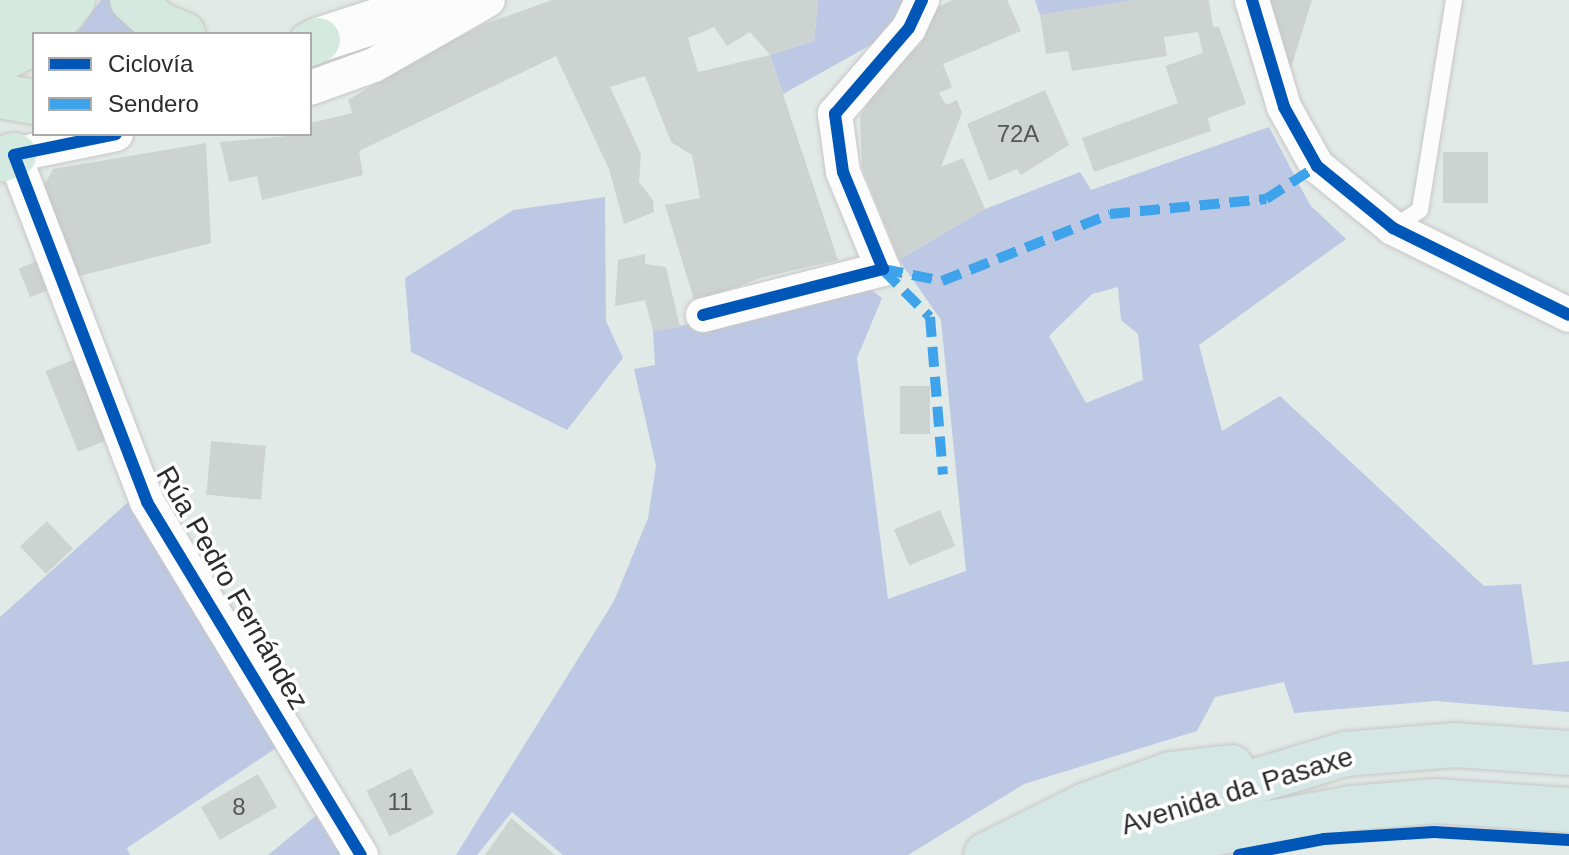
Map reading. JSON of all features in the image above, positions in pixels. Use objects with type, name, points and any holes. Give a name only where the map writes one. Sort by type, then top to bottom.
[{"type":"highway","points":[[0,19],[26,0]]},
{"type":"highway","points":[[47,32],[73,0]]},
{"type":"highway","points":[[132,0],[160,25],[178,32]]},
{"type":"highway","points":[[0,60],[32,44]]},
{"type":"highway","points":[[0,68],[32,72]]},
{"type":"highway","points":[[0,96],[32,102]]},
{"type":"main road","name":"Avenida da Pasaxe","points":[[1055,855],[1143,815],[1345,754],[1455,745],[1569,753]]},
{"type":"main road","points":[[986,855],[1086,805],[1171,774],[1345,754]]},
{"type":"main road","name":"Avenida da Pasaxe","points":[[1106,855],[1129,844],[1436,801],[1569,810]]},
{"type":"main road","points":[[1155,855],[1199,835]]},
{"type":"street","points":[[313,42],[442,0]]},
{"type":"street","points":[[312,87],[374,65],[488,0]]},
{"type":"street","points":[[703,315],[883,269],[843,172],[835,114],[909,28],[922,0]]},
{"type":"street","points":[[1252,0],[1284,107],[1317,166],[1393,228],[1569,315]]},
{"type":"street","points":[[7,157],[107,136]]},
{"type":"street","name":"Rúa Pedro Fernández","points":[[7,157],[147,502],[361,855]]},
{"type":"lane","points":[[1393,228],[1420,210],[1454,0]]},
{"type":"shaded area","points":[[101,0],[114,0],[146,32],[77,32]]},
{"type":"shaded area","points":[[818,0],[907,0],[892,33],[783,94],[770,55],[814,41]]},
{"type":"shaded area","points":[[1035,0],[1135,0],[1040,15]]},
{"type":"shaded area","points":[[1269,127],[1310,205],[1346,239],[1199,345],[1222,431],[1280,396],[1484,586],[1521,584],[1533,665],[1569,661],[1569,712],[1435,701],[1294,713],[1284,682],[1215,697],[1197,731],[1024,784],[908,855],[563,855],[512,812],[477,855],[456,855],[614,601],[648,518],[656,466],[634,369],[655,365],[653,331],[870,289],[882,298],[857,358],[888,599],[966,571],[941,320],[899,260],[985,209],[1080,172],[1091,190]],"holes":[[[1118,287],[1121,320],[1138,334],[1143,380],[1086,403],[1049,336],[1092,294]]]},
{"type":"shaded area","points":[[605,197],[606,321],[623,358],[567,430],[411,352],[405,278],[513,210]]},
{"type":"shaded area","points":[[135,496],[282,744],[127,848],[130,855],[0,855],[0,617]]},
{"type":"shaded area","points":[[318,814],[344,855],[268,855]]},
{"type":"building","points":[[552,0],[818,0],[814,41],[770,55],[838,260],[760,278],[695,303],[665,205],[700,198],[692,155],[671,142],[645,76],[610,87],[641,154],[639,182],[653,200],[654,212],[624,224],[609,169],[556,56],[359,151],[363,175],[262,200],[257,176],[229,182],[220,142],[312,136],[312,123],[352,113],[348,100],[482,25]],"holes":[[[714,27],[727,46],[750,32],[770,55],[698,72],[688,38]]]},
{"type":"building","points":[[952,0],[1007,0],[1021,31],[943,64],[952,87],[939,93],[946,105],[957,100],[962,113],[941,167],[963,158],[985,209],[899,260],[862,167],[860,117],[881,79],[920,45],[929,26],[927,13]]},
{"type":"building","points":[[1135,0],[1209,0],[1213,27],[1219,27],[1246,104],[1208,118],[1211,131],[1094,172],[1082,138],[1178,103],[1165,66],[1203,53],[1198,32],[1164,37],[1167,56],[1072,71],[1068,51],[1046,54],[1040,15]]},
{"type":"building","points":[[1263,0],[1312,0],[1289,74]]},
{"type":"building","points":[[1045,90],[1069,145],[1021,175],[1017,169],[989,181],[967,124]]},
{"type":"building","points":[[206,143],[211,243],[75,277],[43,187],[53,169]]},
{"type":"building","points":[[1443,152],[1488,152],[1488,203],[1443,203]]},
{"type":"building","points":[[645,254],[645,264],[666,267],[680,327],[653,331],[645,300],[615,306],[618,260]]},
{"type":"building","points":[[40,260],[52,289],[30,297],[19,269]]},
{"type":"building","points":[[78,358],[111,439],[78,452],[46,371]]},
{"type":"building","points":[[900,386],[930,386],[930,434],[900,434]]},
{"type":"building","points":[[211,441],[266,446],[261,500],[206,495]]},
{"type":"building","points":[[940,510],[955,546],[909,565],[894,530]]},
{"type":"building","points":[[47,521],[73,549],[46,574],[20,546]]},
{"type":"building","points":[[411,768],[434,813],[390,836],[366,791]]},
{"type":"building","points":[[258,774],[277,807],[220,840],[201,807]]},
{"type":"building","points":[[511,818],[555,855],[485,855]]},
{"type":"marked path","points":[[883,269],[942,281],[1110,214],[1266,199],[1317,166]]},
{"type":"marked path","points":[[883,270],[930,317],[943,474]]},
{"type":"cycle path","points":[[703,315],[883,269],[843,172],[835,114],[909,28],[922,0]]},
{"type":"cycle path","points":[[1252,0],[1284,107],[1317,166],[1393,228],[1569,315]]},
{"type":"cycle path","points":[[106,136],[14,155],[147,502],[361,855]]},
{"type":"cycle path","points":[[1239,855],[1324,839],[1434,832],[1569,840]]}]
